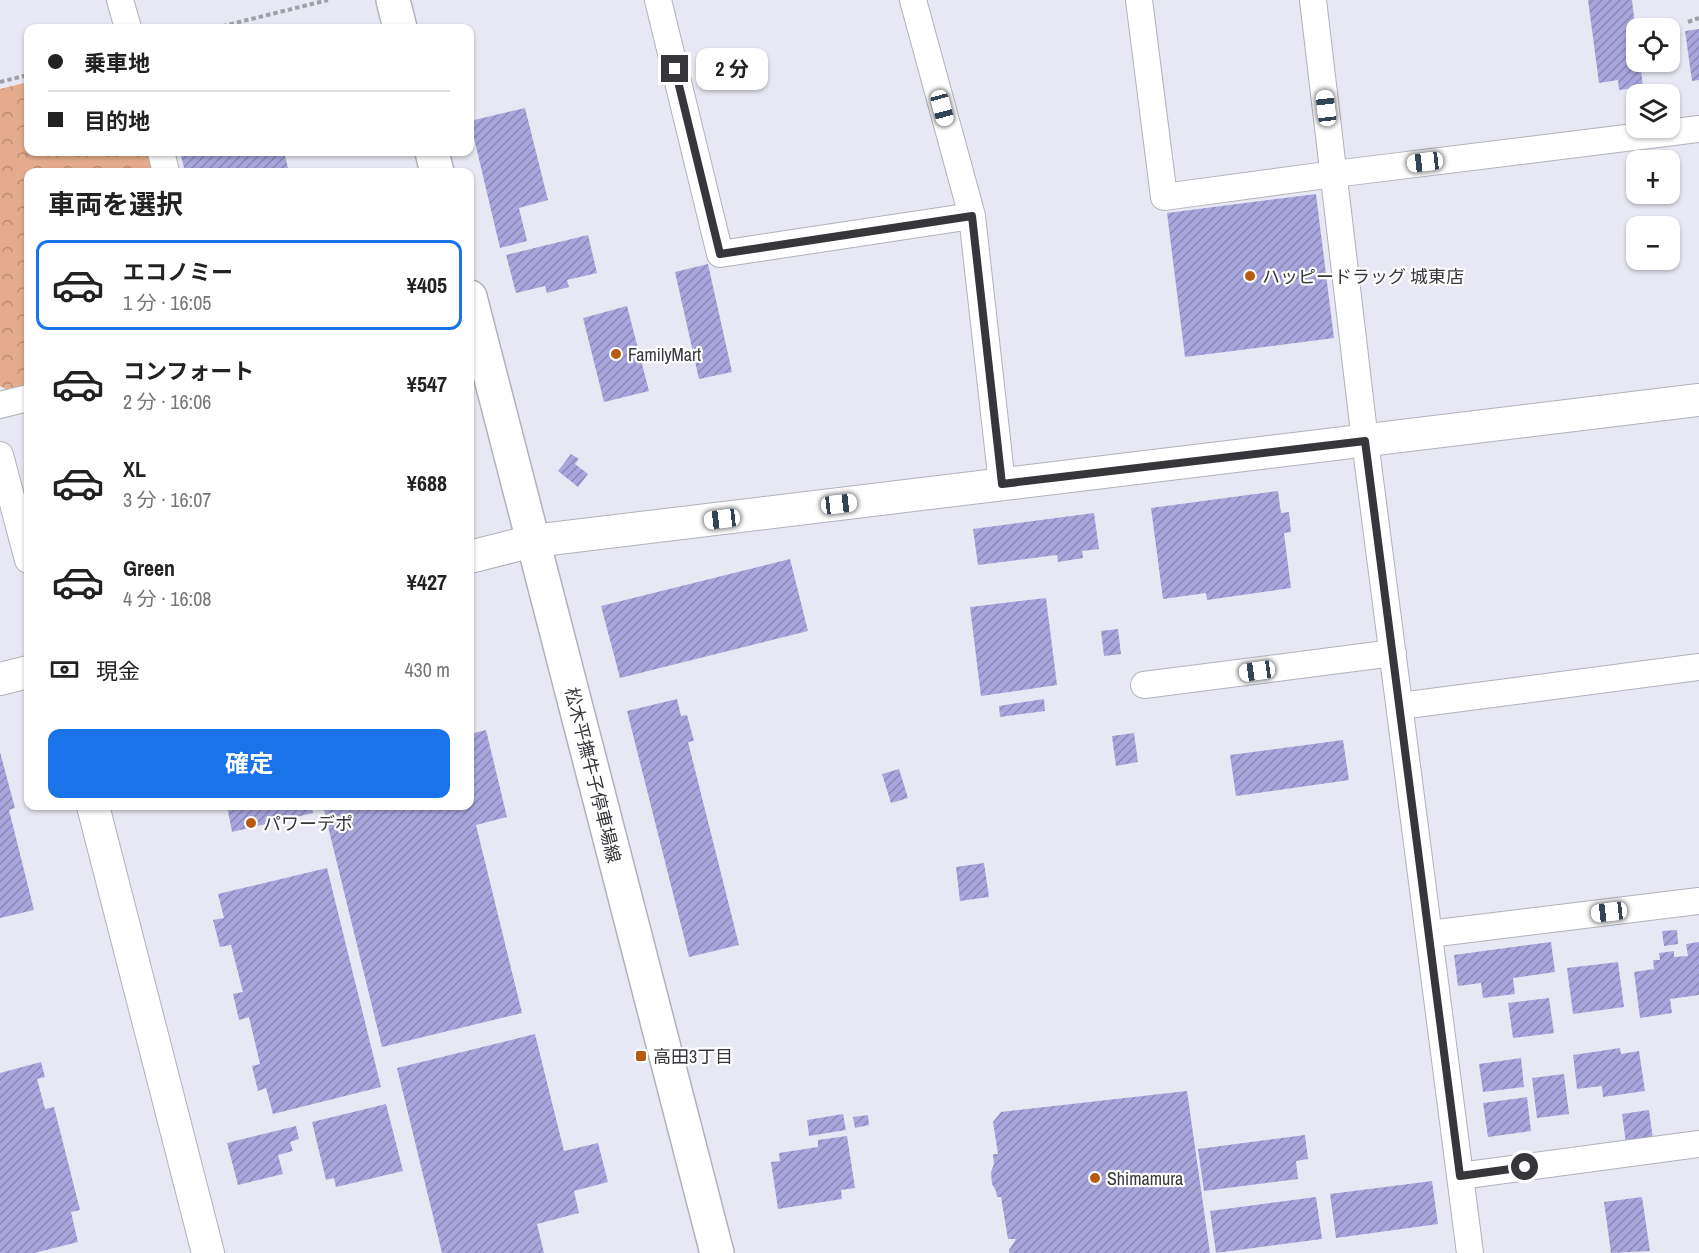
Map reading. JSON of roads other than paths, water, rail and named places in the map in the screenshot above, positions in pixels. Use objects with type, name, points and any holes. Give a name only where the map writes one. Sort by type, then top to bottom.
[{"type":"main road","points":[[393,0],[399,24]]},
{"type":"main road","name":"松木平撫牛子停車場線","points":[[474,312],[717,1253]]},
{"type":"street","points":[[120,0],[127,24]]},
{"type":"street","points":[[658,0],[720,254],[972,216]]},
{"type":"street","points":[[913,0],[972,216],[1002,484]]},
{"type":"street","points":[[1140,0],[1164,197],[1699,129]]},
{"type":"street","points":[[1313,0],[1365,441],[1470,1253]]},
{"type":"street","points":[[0,405],[24,399]]},
{"type":"street","points":[[474,556],[533,541],[1699,400]]},
{"type":"street","points":[[0,455],[24,545]]},
{"type":"street","points":[[1144,685],[1393,653]]},
{"type":"street","points":[[1400,706],[1699,667]]},
{"type":"street","points":[[0,679],[24,673]]},
{"type":"street","points":[[94,810],[208,1253]]},
{"type":"street","points":[[1429,934],[1699,901]]},
{"type":"street","points":[[1460,1176],[1699,1144]]},
{"type":"place","name":"ハッピードラッグ 城東店","points":[[1250,276]]},
{"type":"place","name":"FamilyMart","points":[[616,354]]},
{"type":"place","name":"パワーデポ","points":[[251,823]]},
{"type":"place","name":"高田3丁目","points":[[641,1056]]},
{"type":"place","name":"Shimamura","points":[[1095,1178]]}]
